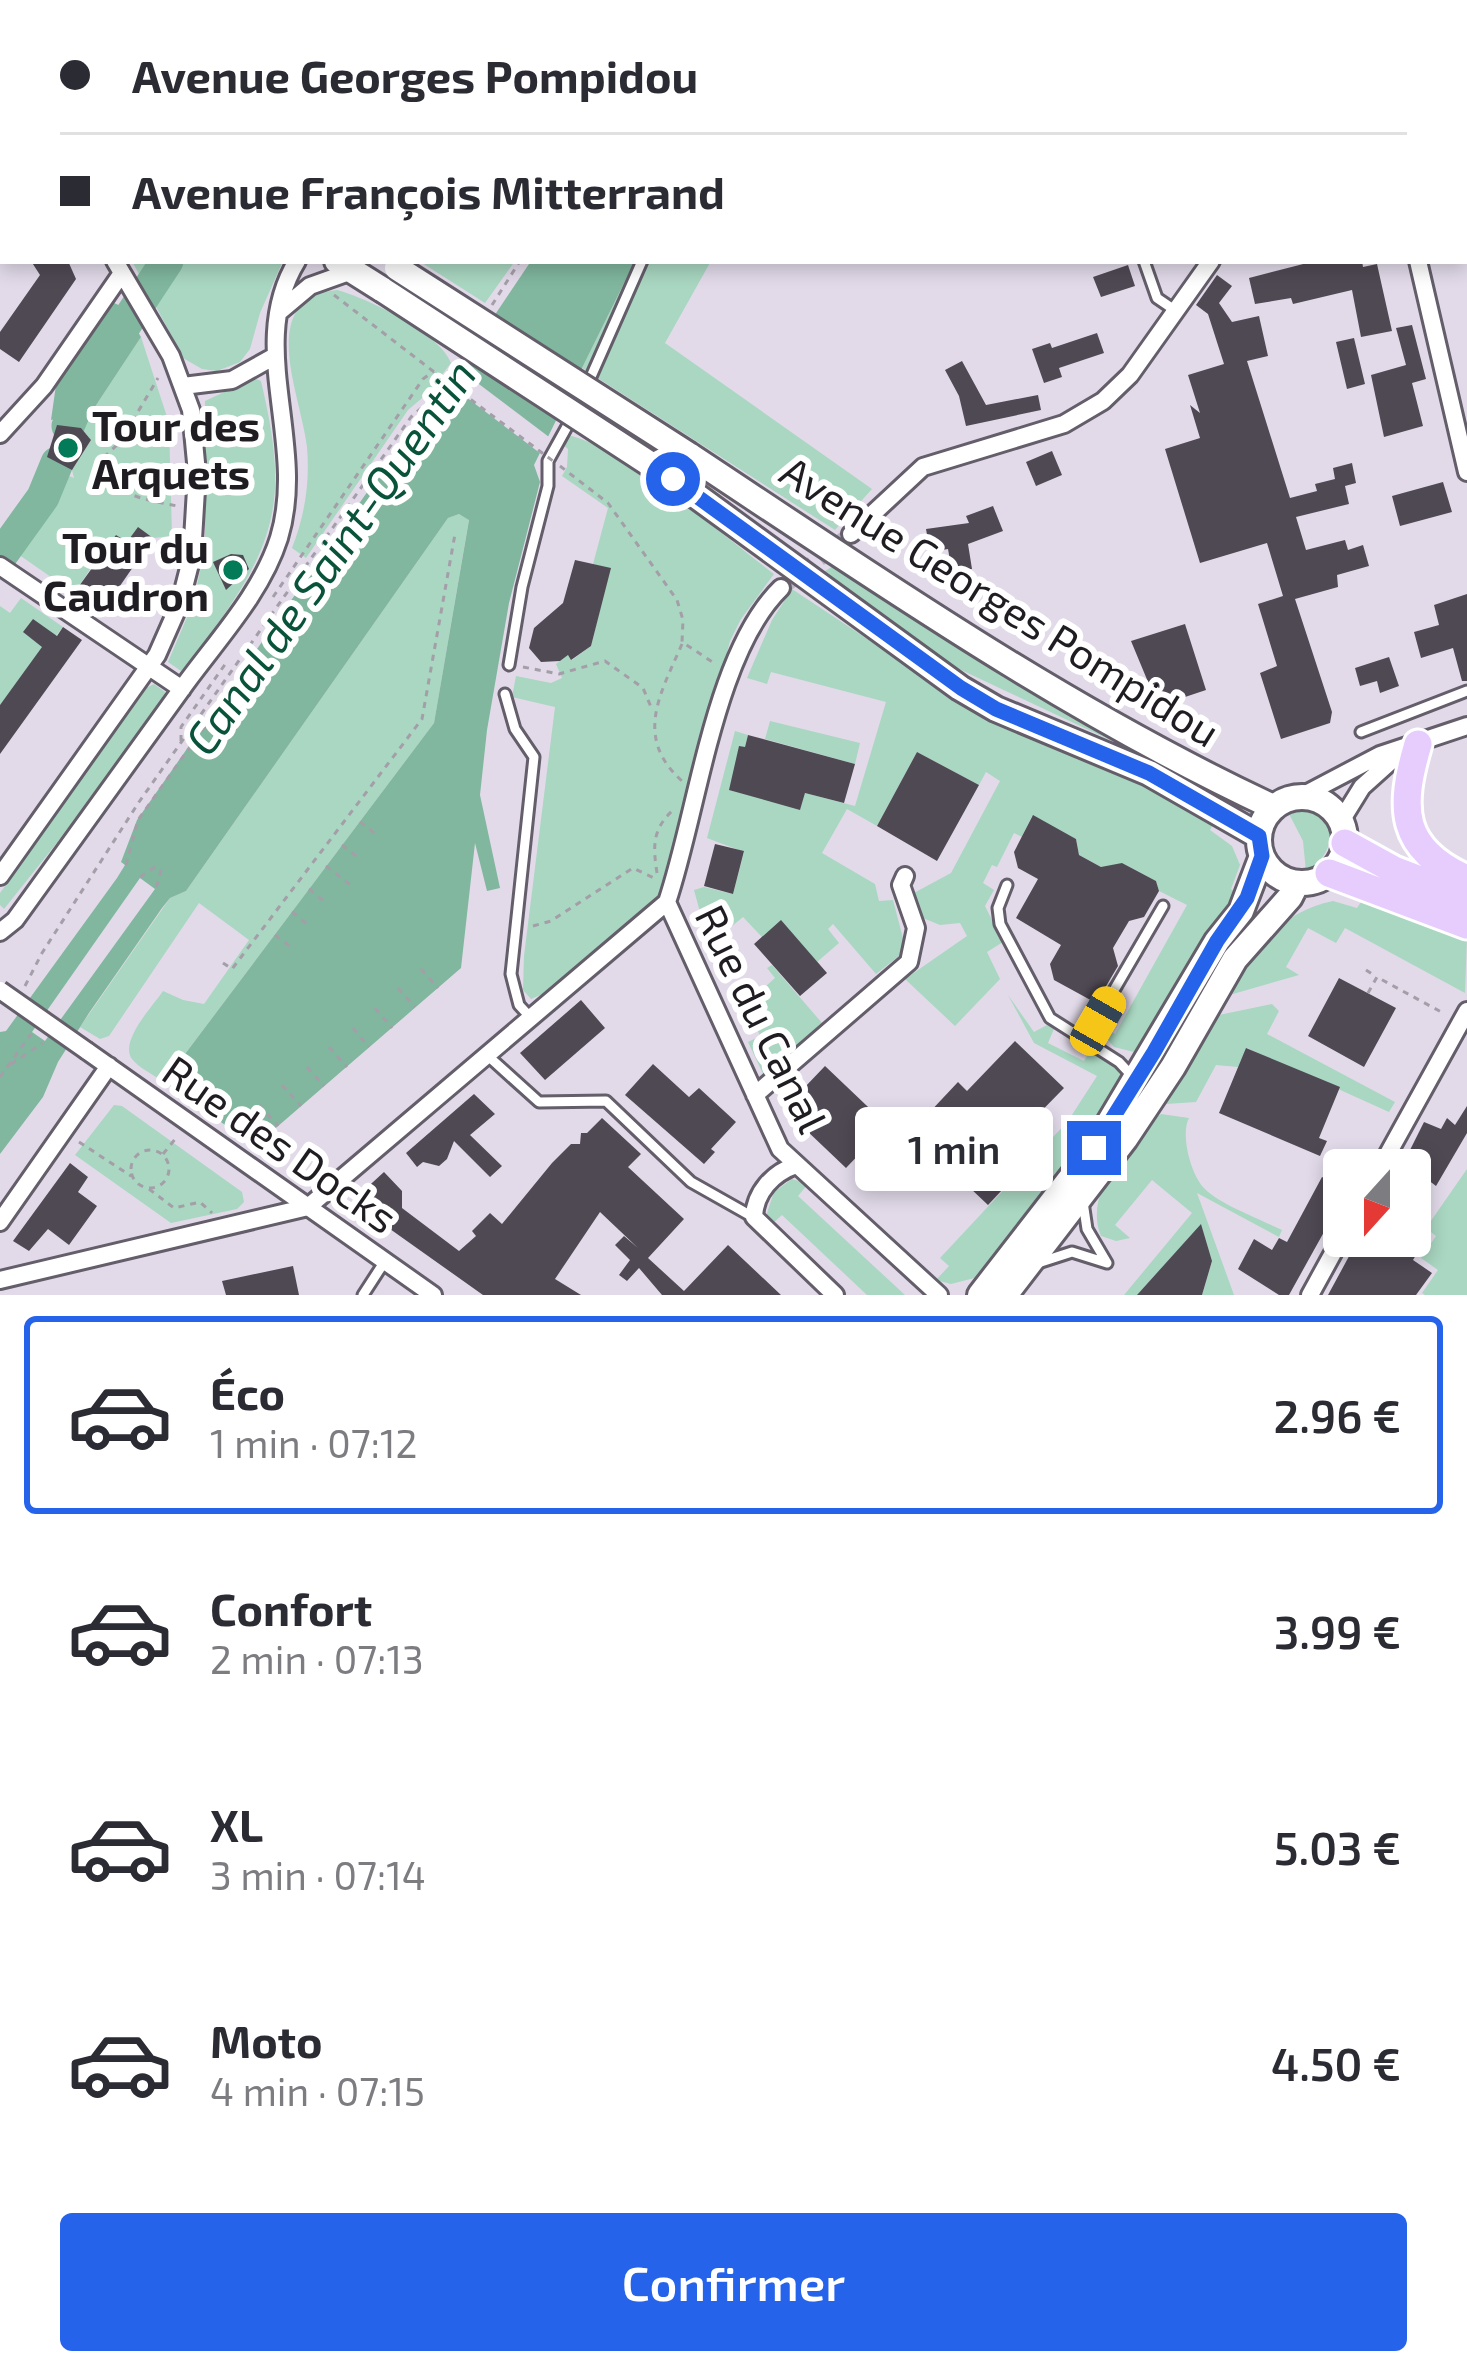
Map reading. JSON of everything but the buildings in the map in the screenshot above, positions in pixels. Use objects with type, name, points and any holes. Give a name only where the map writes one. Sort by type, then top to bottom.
[{"type":"main road","name":"Avenue Georges Pompidou","points":[[392,264],[905,597],[1124,733],[1273,807]]},
{"type":"main road","name":"Avenue Georges Pompidou","points":[[344,266],[673,479],[961,688],[996,709],[1149,773],[1261,846]]},
{"type":"main road","points":[[1410,747],[1405,794],[1410,826],[1430,858],[1467,879]]},
{"type":"main road","points":[[980,1295],[1072,1181],[1217,941],[1240,911],[1273,807],[1302,796],[1325,803],[1343,832],[1394,870],[1467,898]]},
{"type":"main road","points":[[1261,846],[1276,874],[1297,883],[1314,881],[1341,859],[1343,832]]},
{"type":"main road","points":[[1329,873],[1467,925]]},
{"type":"main road","points":[[1005,1295],[1146,1109],[1235,959],[1291,897],[1297,883]]},
{"type":"street","points":[[0,932],[15,920],[263,575],[281,532],[290,476],[275,356],[281,292],[295,264]]},
{"type":"street","points":[[851,534],[923,467],[1083,415],[1130,375],[1209,264]]},
{"type":"street","points":[[1419,264],[1467,472]]},
{"type":"street","points":[[279,312],[344,266]]},
{"type":"street","points":[[0,434],[44,386],[121,271],[171,356],[183,386],[196,445],[192,556],[180,603],[149,667],[0,876]]},
{"type":"street","points":[[183,386],[232,380],[275,356]]},
{"type":"street","points":[[0,566],[182,689]]},
{"type":"street","points":[[0,1280],[308,1207],[667,902],[730,674],[752,620],[781,588]]},
{"type":"street","points":[[1302,796],[1359,765],[1467,727]]},
{"type":"street","points":[[1343,832],[1362,787],[1410,747]]},
{"type":"street","points":[[755,1095],[909,962],[916,928],[901,885],[905,876]]},
{"type":"street","name":"Rue du Canal","points":[[667,902],[780,1149],[939,1295]]},
{"type":"street","name":"Rue des Docks","points":[[0,989],[433,1295]]},
{"type":"street","points":[[1390,1149],[1464,1014]]},
{"type":"street","points":[[0,1222],[109,1066]]},
{"type":"street","name":"Rue du Canal","points":[[754,1217],[760,1192],[776,1175],[796,1165]]},
{"type":"street","points":[[754,1217],[836,1295]]},
{"type":"street","points":[[1310,1295],[1331,1257]]},
{"type":"lane","points":[[509,665],[522,587],[548,486],[550,454],[579,404],[641,264]]},
{"type":"lane","points":[[1145,264],[1156,298],[1176,311]]},
{"type":"lane","points":[[1361,732],[1467,691]]},
{"type":"lane","points":[[505,694],[515,729],[534,757],[512,986],[519,1005],[532,1019]]},
{"type":"lane","points":[[1007,885],[998,908],[1000,924],[1050,1018],[1119,1062],[1136,1081]]},
{"type":"lane","points":[[1085,1040],[1163,906]]},
{"type":"lane","points":[[488,1056],[538,1102],[606,1101],[691,1182],[754,1217]]},
{"type":"lane","points":[[1030,1265],[1072,1252],[1107,1263],[1087,1229],[1083,1195]]},
{"type":"lane","points":[[362,1295],[385,1261]]},
{"type":"path","points":[[491,307],[518,264]]},
{"type":"path","points":[[318,283],[602,496],[681,609],[682,642],[653,711]]},
{"type":"path","points":[[171,356],[119,443],[102,459],[106,476],[115,486],[136,496],[196,510]]},
{"type":"path","points":[[23,988],[182,742],[412,417],[441,391],[458,367]]},
{"type":"path","points":[[272,597],[413,393],[434,371]]},
{"type":"path","points":[[119,443],[196,445]]},
{"type":"path","points":[[224,963],[232,969],[422,719],[455,534]]},
{"type":"path","points":[[246,634],[254,640]]},
{"type":"path","points":[[682,642],[730,674]]},
{"type":"path","points":[[182,742],[181,727],[233,653]]},
{"type":"path","points":[[509,665],[559,674],[605,662],[643,688],[663,759],[684,783]]},
{"type":"path","points":[[126,865],[138,820],[229,686]]},
{"type":"path","points":[[514,930],[550,921],[633,868],[658,880],[653,842],[679,802]]},
{"type":"path","points":[[360,822],[377,835]]},
{"type":"path","points":[[342,845],[359,858]]},
{"type":"path","points":[[326,866],[352,887]]},
{"type":"path","points":[[140,877],[155,867],[161,871],[155,888]]},
{"type":"path","points":[[309,890],[326,903]]},
{"type":"path","points":[[292,912],[308,925]]},
{"type":"path","points":[[275,934],[291,947]]},
{"type":"path","points":[[421,969],[438,988]]},
{"type":"path","points":[[1366,970],[1443,1013],[1464,1014]]},
{"type":"path","points":[[1368,993],[1377,977]]},
{"type":"path","points":[[398,988],[415,1007]]},
{"type":"path","points":[[375,1009],[392,1028]]},
{"type":"path","points":[[353,1028],[369,1047]]},
{"type":"path","points":[[0,1077],[32,1033]]},
{"type":"path","points":[[7,1067],[45,1042]]},
{"type":"path","points":[[329,1048],[347,1066]]},
{"type":"path","points":[[307,1067],[324,1086]]},
{"type":"path","points":[[283,1085],[301,1106]]},
{"type":"path","points":[[259,1105],[278,1126]]},
{"type":"path","points":[[162,1155],[189,1123]]},
{"type":"path","points":[[63,1131],[174,1208],[200,1202],[226,1226]]},
{"type":"path","points":[[133,1178],[131,1165],[138,1154],[150,1150],[162,1155],[169,1165],[167,1177],[159,1186],[147,1188]]},
{"type":"shaded area","points":[[134,264],[282,264],[250,349],[240,362],[217,371],[183,358]]},
{"type":"shaded area","points":[[424,264],[513,264],[485,303]]},
{"type":"shaded area","points":[[634,264],[709,264],[665,343],[872,489],[835,530],[582,368]]},
{"type":"shaded area","points":[[337,290],[418,329],[451,363],[408,410],[306,558],[292,548],[306,498],[308,460],[292,376],[290,330],[297,311],[312,297]]},
{"type":"shaded area","points":[[141,337],[169,423],[172,536],[153,538],[138,528],[97,567],[93,565],[74,593],[15,552],[69,476],[74,478],[72,470],[91,440],[81,428]]},
{"type":"shaded area","points":[[254,378],[261,381],[274,449],[273,506],[267,532],[242,588],[181,671],[168,662],[193,603],[205,549],[205,401]]},
{"type":"shaded area","points":[[567,435],[642,473],[774,574],[730,641],[660,895],[545,993],[531,999],[523,990],[524,956],[555,707],[512,697],[516,676],[551,683],[562,678],[556,664],[568,655],[572,660],[591,646],[610,569],[593,564],[608,508],[562,476],[568,449],[562,444]]},
{"type":"shaded area","points":[[459,514],[469,519],[434,723],[164,1082],[132,1059],[130,1043],[139,1024],[163,991],[204,1004],[249,940],[199,903],[109,1036],[100,1039],[80,1027],[170,898],[186,891],[448,518]]},
{"type":"shaded area","points":[[836,564],[1127,748],[940,660],[819,575]]},
{"type":"shaded area","points":[[792,589],[938,686],[1125,772],[1213,824],[1210,830],[1232,846],[1240,865],[1231,889],[1236,893],[1138,1053],[1114,1047],[1103,1034],[1104,1027],[1115,1034],[1187,905],[1122,863],[1105,869],[1079,855],[1076,839],[1032,816],[1022,837],[1014,833],[983,883],[994,890],[985,906],[1003,942],[987,952],[1000,979],[955,1026],[905,979],[967,936],[960,923],[940,925],[918,916],[912,894],[951,873],[1000,781],[986,772],[979,785],[917,752],[877,826],[847,809],[822,853],[875,884],[879,901],[893,900],[904,942],[899,956],[876,974],[833,924],[828,929],[839,943],[817,962],[762,937],[743,917],[709,945],[694,890],[704,887],[733,894],[744,852],[707,838],[735,731],[748,735],[745,747],[739,747],[734,772],[800,809],[805,793],[855,806],[886,702],[771,672],[767,684],[747,678],[772,620]]},
{"type":"shaded area","points":[[21,598],[63,627],[0,705],[0,606],[10,613]]},
{"type":"shaded area","points":[[154,684],[165,692],[164,699],[4,909],[0,893],[146,688]]},
{"type":"shaded area","points":[[770,721],[860,743],[855,764],[765,739]]},
{"type":"shaded area","points":[[1304,809],[1324,821],[1330,838],[1323,856],[1306,872],[1303,841],[1288,812]]},
{"type":"shaded area","points":[[1333,901],[1357,908],[1361,902],[1467,937],[1465,993],[1345,928],[1336,943],[1308,928],[1286,967],[1299,975],[1226,996],[1269,935],[1298,914]]},
{"type":"shaded area","points":[[772,965],[822,1023],[764,1076],[748,1042],[760,1036],[747,1004],[735,1009],[728,995],[746,986],[755,996],[775,978],[767,968]]},
{"type":"shaded area","points":[[1008,995],[1034,1032],[1047,1025],[1054,1029],[1048,1043],[1084,1061],[1090,1050],[1117,1068],[1122,1078],[1068,1169],[982,1276],[951,1284],[936,1280],[949,1266],[940,1258],[1068,1121],[1097,1076],[1034,1043]]},
{"type":"shaded area","points":[[1272,1004],[1279,1011],[1267,1034],[1395,1102],[1389,1112],[1247,1048],[1238,1067],[1216,1065],[1196,1102],[1166,1104],[1214,1016]]},
{"type":"shaded area","points":[[114,1105],[122,1106],[242,1192],[244,1202],[237,1209],[171,1223],[75,1155]]},
{"type":"shaded area","points":[[1161,1114],[1189,1118],[1188,1155],[1205,1189],[1282,1230],[1279,1237],[1197,1193],[1234,1295],[1202,1295],[1212,1261],[1201,1225],[1137,1295],[1124,1295],[1192,1213],[1152,1180],[1115,1225],[1130,1238],[1116,1241],[1101,1236],[1097,1220],[1103,1185],[1122,1152]]},
{"type":"shaded area","points":[[1467,1169],[1467,1295],[1422,1293],[1438,1270],[1421,1258],[1431,1257],[1436,1236],[1431,1221]]},
{"type":"shaded area","points":[[792,1179],[808,1184],[798,1196],[905,1295],[867,1295],[782,1215],[771,1225],[765,1219],[774,1192]]},
{"type":"water","name":"Canal de Saint-Quentin","points":[[529,264],[634,264],[534,465],[540,482],[509,603],[480,795],[500,888],[487,891],[475,843],[461,968],[255,1146],[164,1082],[434,723],[469,520],[459,514],[448,518],[186,891],[162,908],[58,1062],[43,1097],[0,1154],[0,1032],[6,1031],[117,878],[137,820],[422,414],[448,397],[469,365],[464,361]],"holes":[[[140,878],[155,889],[45,1041],[32,1032]]]},
{"type":"water","points":[[114,303],[123,307],[141,337],[81,428],[61,425],[58,418],[51,420],[56,385]]},
{"type":"pier","points":[[459,369],[553,440],[545,457],[449,384]]},
{"type":"waterway","points":[[68,426],[86,384],[165,264]]},
{"type":"waterway","points":[[0,557],[43,497],[57,463]]},
{"type":"tunnel","points":[[781,588],[851,534]]},
{"type":"place","name":"Tour des Arquets","points":[[68,448]]},
{"type":"place","name":"Tour du Caudron","points":[[233,570]]},
{"type":"route","points":[[673,479],[961,688],[996,709],[1149,773],[1259,836],[1262,856],[1247,898],[1094,1148]]}]
